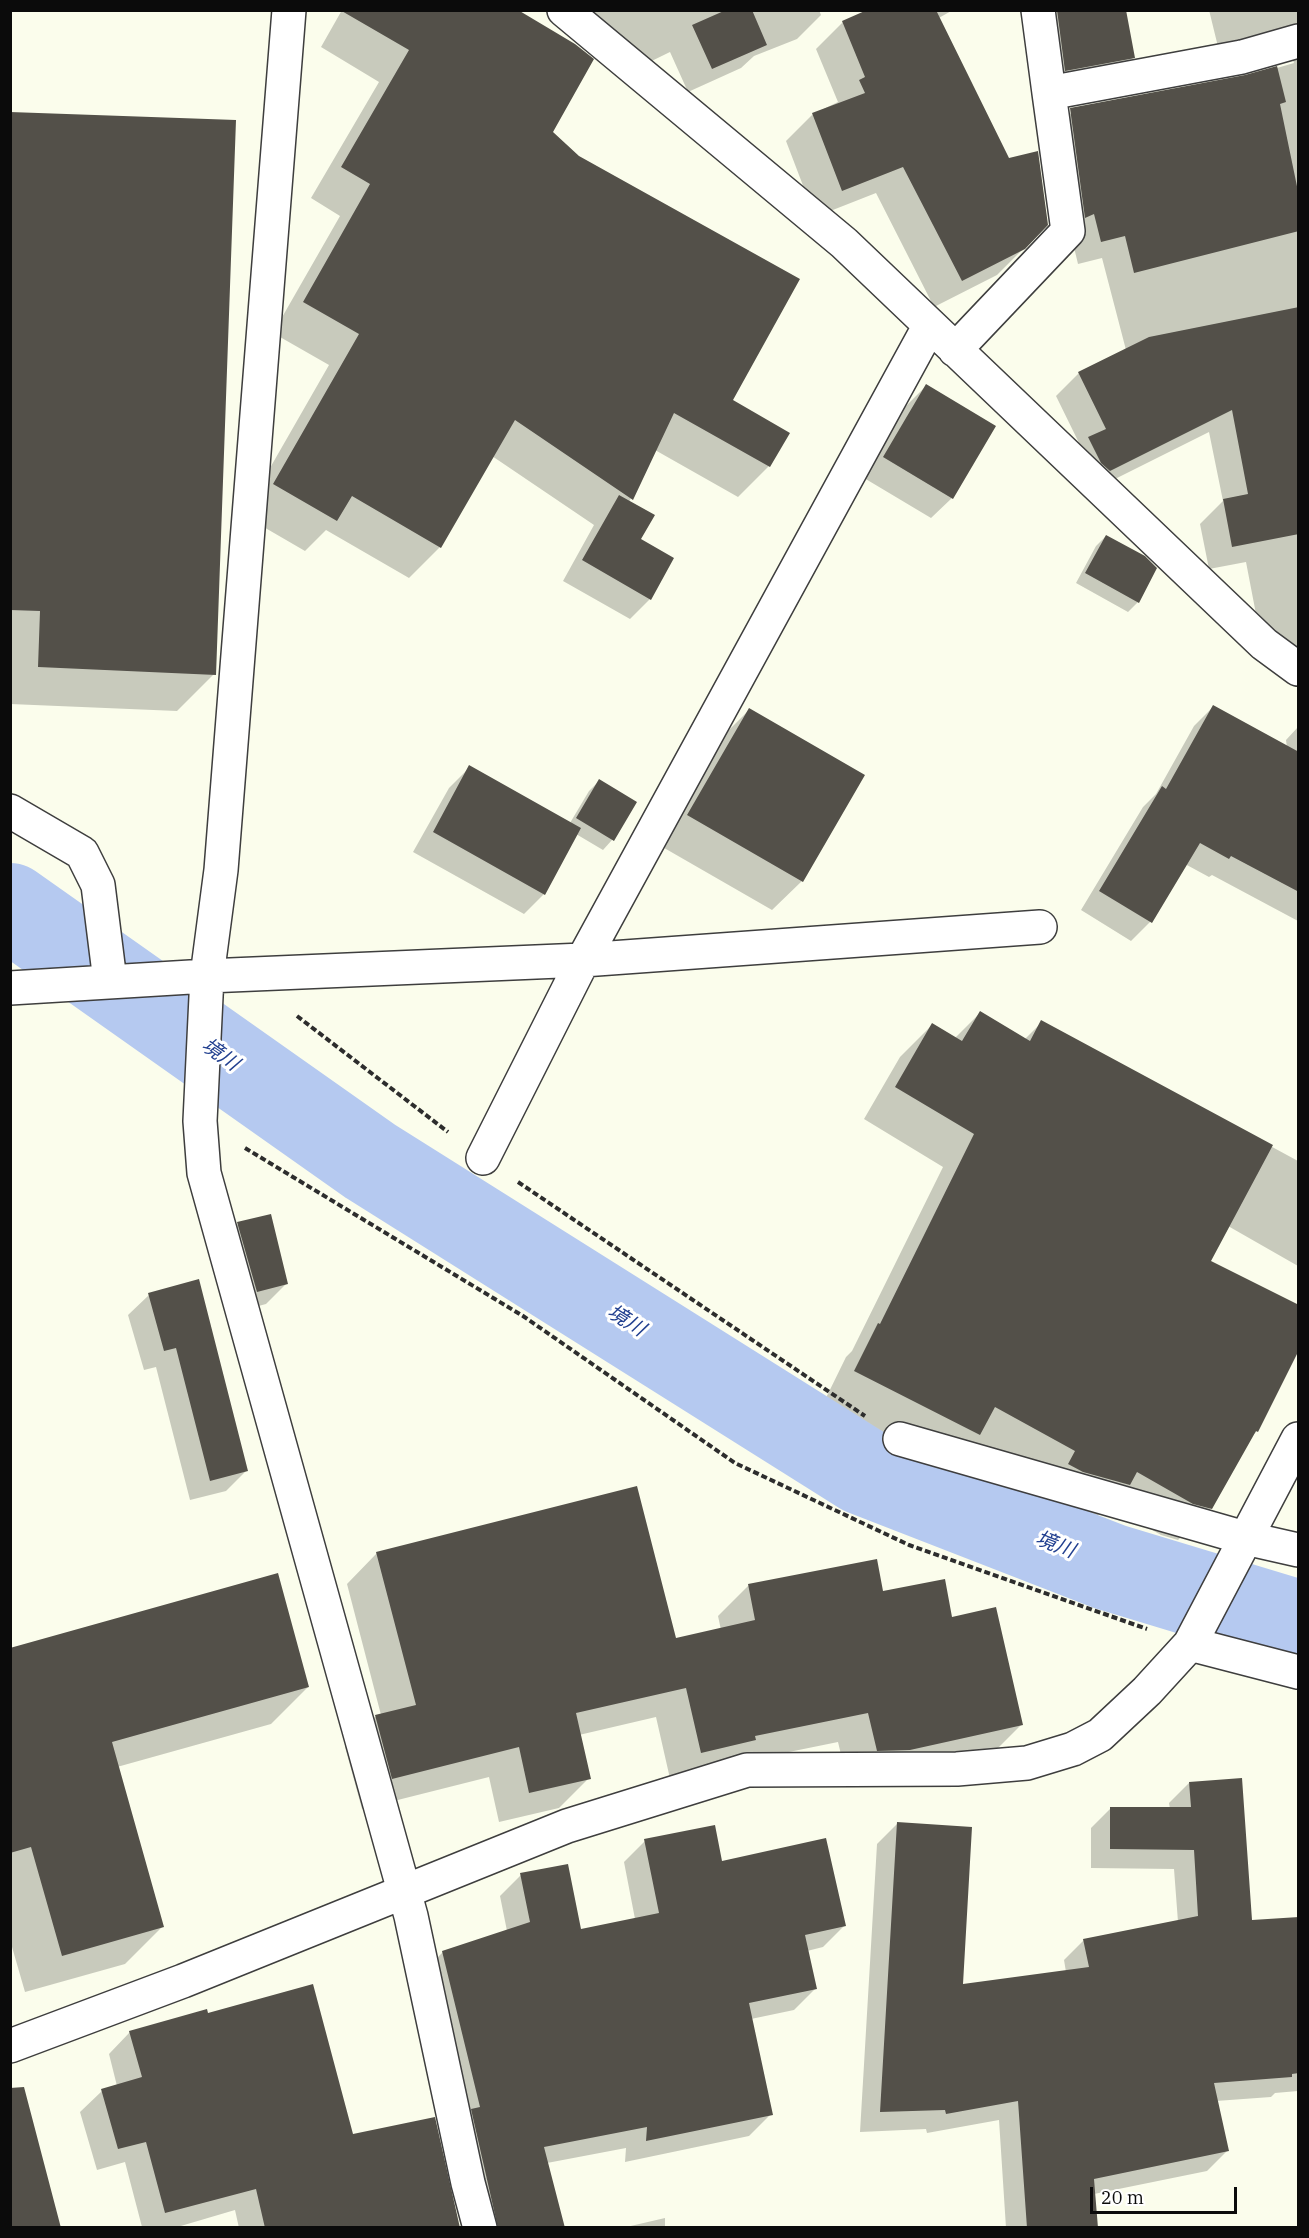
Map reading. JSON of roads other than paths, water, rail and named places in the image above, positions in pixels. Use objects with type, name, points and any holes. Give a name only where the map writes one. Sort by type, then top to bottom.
[{"type":"street","points":[[289,10],[221,870],[223,976],[200,1121],[204,1173],[411,1916],[468,2183],[480,2228]]},
{"type":"street","points":[[564,10],[844,243],[1264,644],[1299,669]]},
{"type":"street","points":[[956,350],[1068,231],[1038,10]]},
{"type":"street","points":[[1049,93],[1242,57],[1299,41]]},
{"type":"street","points":[[483,1158],[583,960],[930,325]]},
{"type":"street","points":[[10,811],[82,853],[98,885],[110,981]]},
{"type":"street","points":[[13,987],[583,960],[1040,927]]},
{"type":"street","points":[[900,1439],[1240,1548],[1299,1550]]},
{"type":"street","points":[[10,2046],[183,1982],[567,1826],[747,1770],[957,1769],[1027,1763],[1073,1749],[1100,1735],[1147,1691],[1190,1644],[1299,1439]]},
{"type":"street","points":[[1190,1644],[1299,1672]]},
{"type":"waterway","name":"境川","points":[[10,907],[370,1161],[863,1471],[1110,1567],[1298,1624]]}]
